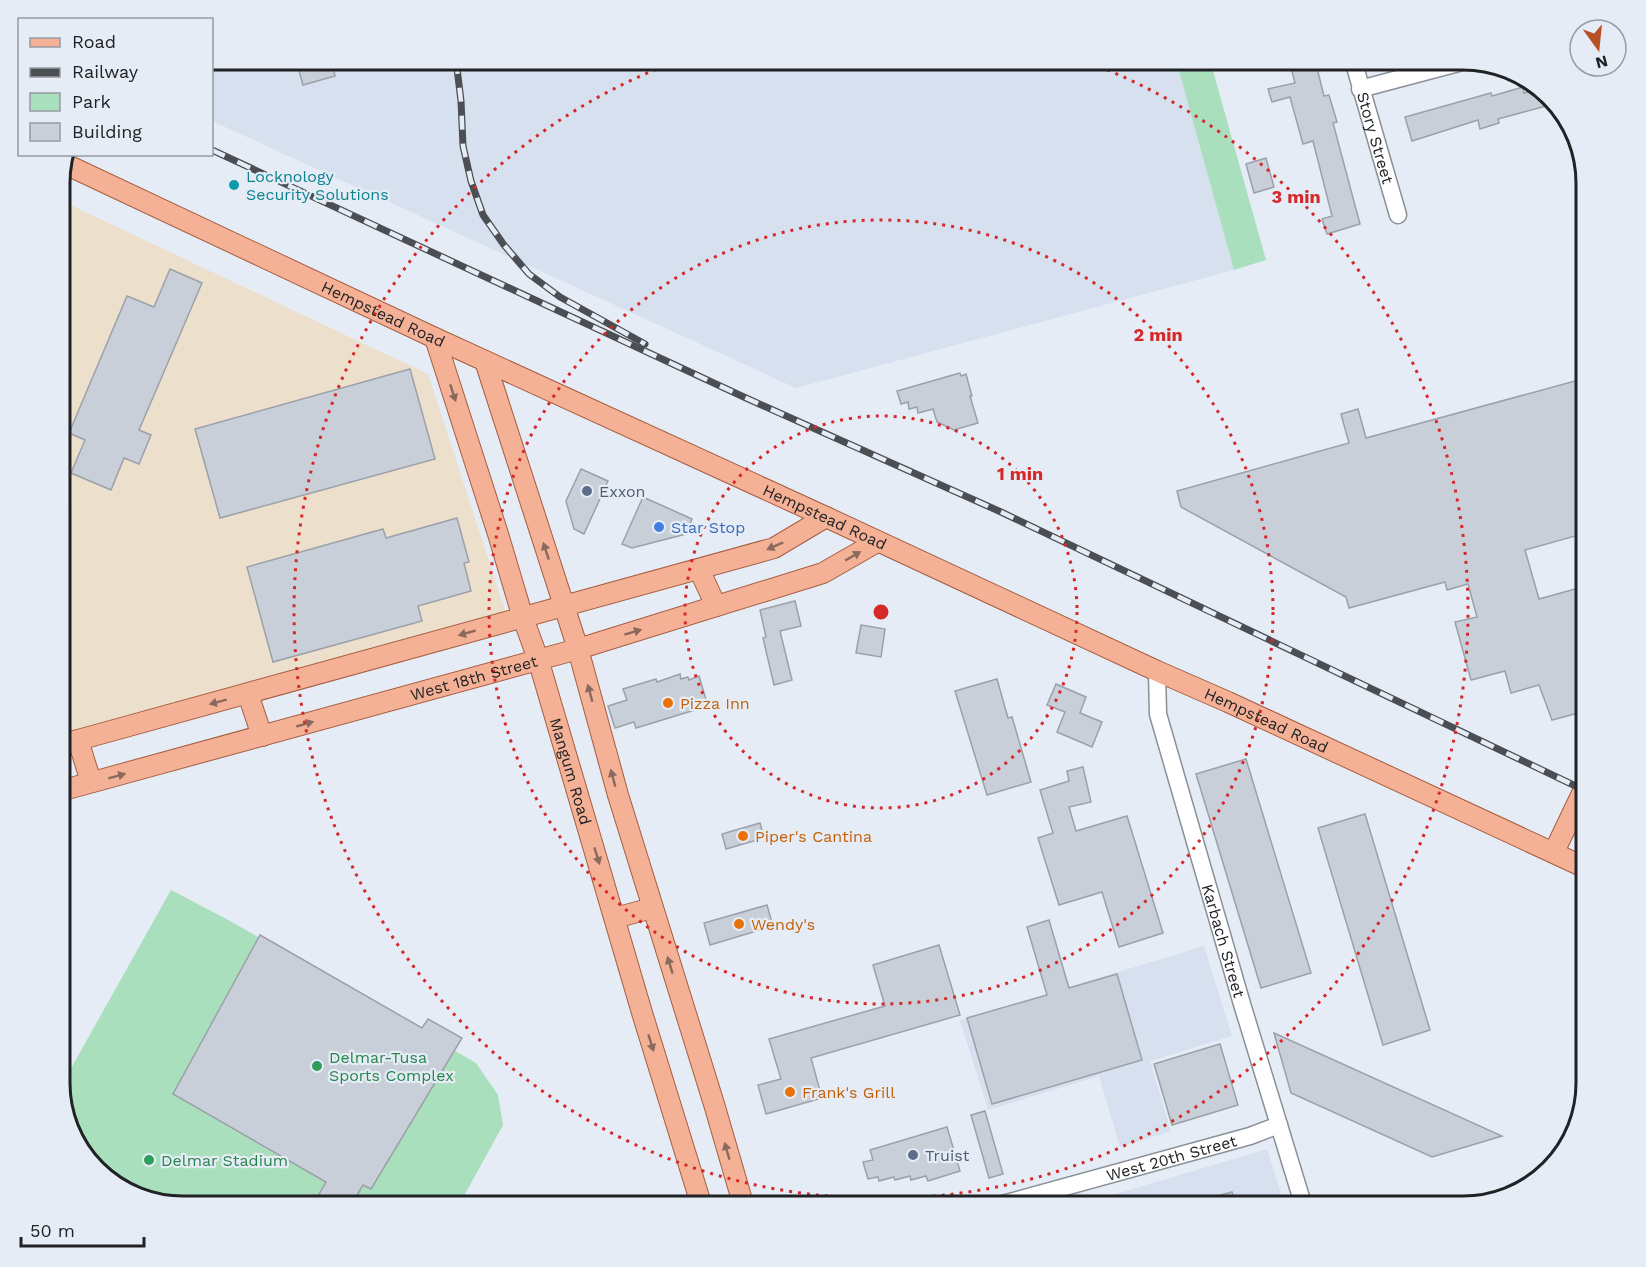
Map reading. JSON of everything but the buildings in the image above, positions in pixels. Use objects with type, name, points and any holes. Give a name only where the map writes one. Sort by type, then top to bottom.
[{"type":"main road","name":"Hempstead Road","points":[[71,167],[435,338],[1576,863]]},
{"type":"main road","name":"Mangum Road","points":[[435,338],[538,659],[699,1196]]},
{"type":"main road","points":[[485,361],[578,649],[615,786],[741,1196]]},
{"type":"main road","points":[[71,742],[774,548],[826,517]]},
{"type":"main road","name":"West 18th Street","points":[[71,788],[578,649],[823,573],[878,542]]},
{"type":"main road","points":[[699,569],[716,606]]},
{"type":"main road","points":[[248,694],[262,736]]},
{"type":"main road","points":[[71,747],[91,782]]},
{"type":"main road","points":[[1554,852],[1576,806]]},
{"type":"main road","points":[[615,918],[652,908]]},
{"type":"street","name":"Story Street","points":[[1355,70],[1398,215]]},
{"type":"street","points":[[1360,89],[1432,70]]},
{"type":"street","name":"Karbach Street","points":[[1157,671],[1158,714],[1301,1196]]},
{"type":"street","name":"West 20th Street","points":[[1032,1196],[1239,1139],[1279,1125]]},
{"type":"shaded area","points":[[1179,70],[1234,270],[796,388],[213,121],[213,71]]},
{"type":"shaded area","points":[[71,205],[428,374],[507,616],[71,735]]},
{"type":"shaded area","points":[[1204,946],[1232,1036],[1150,1061],[1171,1131],[1120,1147],[1099,1076],[988,1110],[960,1020]]},
{"type":"shaded area","points":[[1267,1149],[1282,1196],[1109,1196]]},
{"type":"green space","points":[[1179,70],[1213,70],[1266,260],[1234,270]]},
{"type":"green space","points":[[171,890],[232,922],[476,1063],[498,1095],[503,1125],[464,1196],[168,1196],[133,1185],[98,1158],[82,1134],[74,1113],[71,1068]]},
{"type":"railway","points":[[457,71],[463,146],[471,181],[483,215],[504,245],[529,274],[560,297],[645,344]]},
{"type":"railway","points":[[213,150],[746,398],[1001,512],[1576,786]]},
{"type":"place","name":"Locknology Security Solutions","points":[[234,185]]},
{"type":"place","name":"Exxon","points":[[587,491]]},
{"type":"place","name":"Star Stop","points":[[659,527]]},
{"type":"place","name":"Pizza Inn","points":[[668,703]]},
{"type":"place","name":"Piper's Cantina","points":[[743,836]]},
{"type":"place","name":"Wendy's","points":[[739,924]]},
{"type":"place","name":"Delmar-Tusa Sports Complex","points":[[317,1066]]},
{"type":"place","name":"Frank's Grill","points":[[790,1092]]},
{"type":"place","name":"Truist","points":[[913,1155]]},
{"type":"place","name":"Delmar Stadium","points":[[149,1160]]}]
